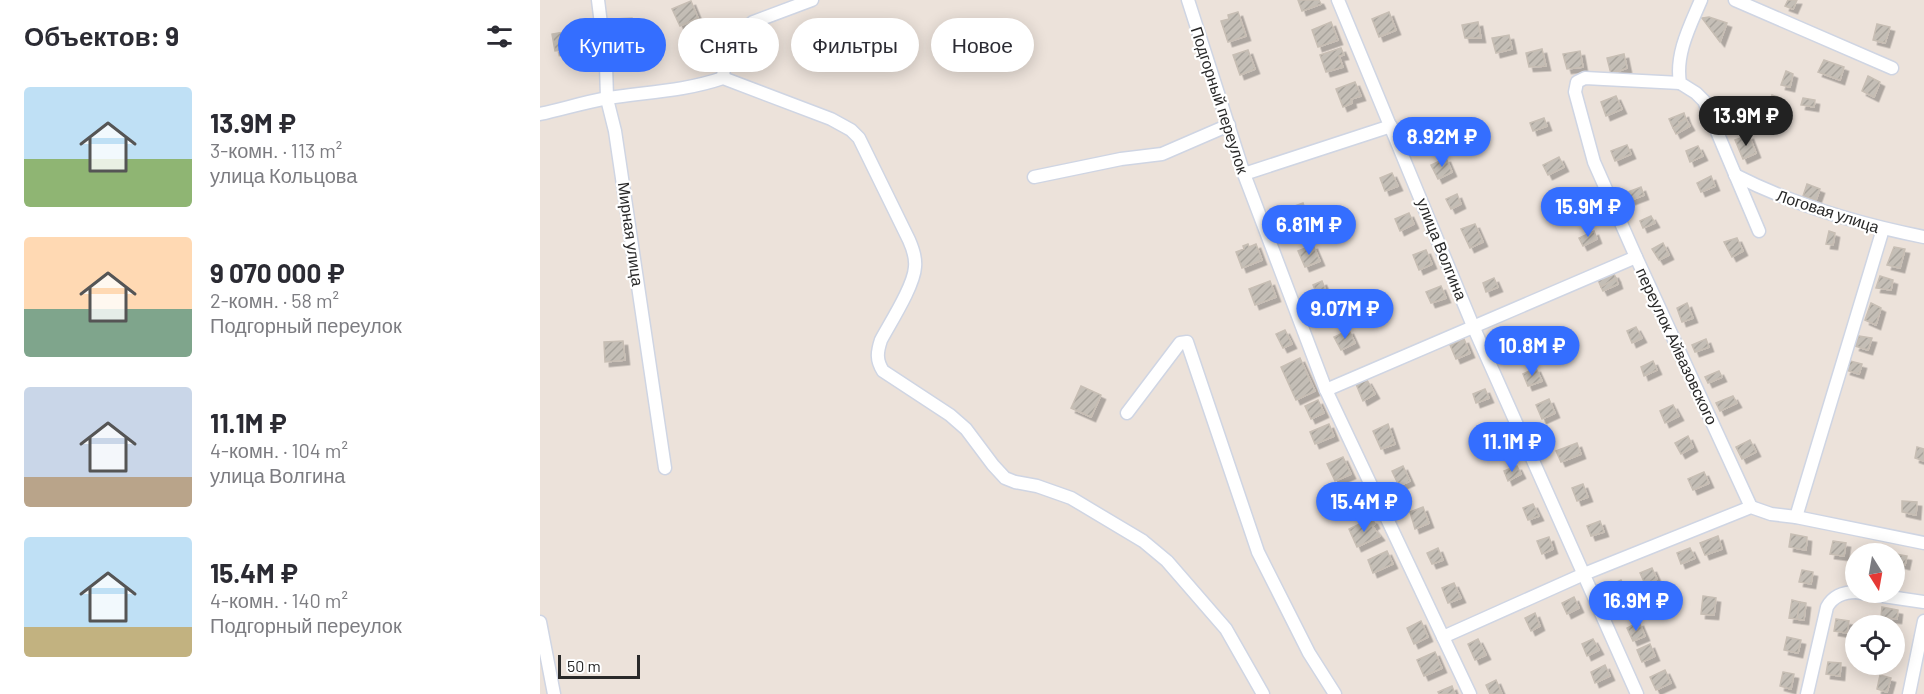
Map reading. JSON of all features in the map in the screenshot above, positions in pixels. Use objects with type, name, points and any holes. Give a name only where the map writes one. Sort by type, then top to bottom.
[{"type":"street","name":"Мирная улица","points":[[597,0],[606,64],[607,99],[615,131],[665,468]]},
{"type":"street","points":[[723,78],[726,45],[753,22],[812,0]]},
{"type":"street","name":"Подгорный переулок","points":[[1188,0],[1244,174],[1326,390],[1470,694]]},
{"type":"street","name":"улица Волгина","points":[[1338,0],[1473,326],[1637,694]]},
{"type":"street","points":[[1701,0],[1682,47],[1679,62],[1680,83],[1704,101],[1759,231]]},
{"type":"street","points":[[1735,0],[1892,68]]},
{"type":"street","points":[[540,114],[607,99],[671,91],[723,78],[831,119],[851,130],[859,138],[914,254],[915,268],[911,282],[878,350],[878,364],[883,371],[950,415],[966,429],[1005,478],[1071,498],[1143,541],[1167,561],[1226,629],[1263,694]]},
{"type":"street","name":"переулок Айвазовского","points":[[1680,83],[1585,78],[1577,82],[1575,92],[1594,162],[1751,507]]},
{"type":"street","points":[[1034,177],[1121,159],[1162,154],[1229,125]]},
{"type":"street","points":[[1244,174],[1391,126]]},
{"type":"street","name":"Логовая улица","points":[[1735,175],[1810,207],[1883,229],[1924,237]]},
{"type":"street","points":[[1796,516],[1883,229]]},
{"type":"street","points":[[1326,390],[1636,257]]},
{"type":"street","points":[[1127,413],[1180,343],[1187,342],[1258,552],[1308,653],[1335,694]]},
{"type":"street","points":[[1443,637],[1584,574],[1751,507],[1771,514],[1796,516],[1924,543]]},
{"type":"street","points":[[1807,694],[1827,607],[1831,600],[1845,593]]},
{"type":"street","points":[[1905,599],[1924,602]]},
{"type":"street","points":[[1909,694],[1924,621]]},
{"type":"street","points":[[540,622],[554,694]]},
{"type":"building","points":[[1298,0],[1319,0],[1321,4],[1302,11]]},
{"type":"building","points":[[1788,0],[1797,0],[1793,9],[1785,6]]},
{"type":"building","points":[[691,1],[698,18],[678,18],[678,22],[672,9]]},
{"type":"building","points":[[1238,12],[1246,36],[1228,42],[1221,21],[1229,19],[1228,15]]},
{"type":"building","points":[[1389,12],[1396,30],[1379,37],[1372,19]]},
{"type":"building","points":[[1709,17],[1727,23],[1720,42],[1702,18]]},
{"type":"building","points":[[1331,22],[1338,40],[1318,47],[1312,30]]},
{"type":"building","points":[[1478,22],[1481,38],[1465,38],[1462,25]]},
{"type":"building","points":[[1877,24],[1890,27],[1885,43],[1873,40]]},
{"type":"building","points":[[558,33],[558,51],[555,51],[552,34]]},
{"type":"building","points":[[1509,35],[1512,49],[1496,53],[1492,38]]},
{"type":"building","points":[[1341,48],[1344,55],[1339,56],[1343,67],[1326,72],[1320,55]]},
{"type":"building","points":[[1542,49],[1546,66],[1529,67],[1526,53]]},
{"type":"building","points":[[1248,50],[1255,69],[1240,75],[1233,55]]},
{"type":"building","points":[[1580,51],[1583,67],[1567,69],[1563,54]]},
{"type":"building","points":[[1624,54],[1627,68],[1611,74],[1607,58]]},
{"type":"building","points":[[1824,60],[1844,67],[1840,80],[1818,72]]},
{"type":"building","points":[[1786,71],[1793,74],[1790,87],[1781,85]]},
{"type":"building","points":[[1868,76],[1880,82],[1874,97],[1862,91]]},
{"type":"building","points":[[1355,82],[1361,96],[1351,99],[1352,103],[1343,107],[1336,89]]},
{"type":"building","points":[[1772,95],[1781,98],[1777,109],[1769,107]]},
{"type":"building","points":[[1616,96],[1622,109],[1606,116],[1601,102]]},
{"type":"building","points":[[1803,98],[1815,100],[1814,107],[1801,105]]},
{"type":"building","points":[[1684,113],[1686,119],[1673,128],[1669,119]]},
{"type":"building","points":[[1544,118],[1547,126],[1533,131],[1530,123]]},
{"type":"building","points":[[1686,119],[1690,126],[1676,134],[1673,128]]},
{"type":"building","points":[[1749,135],[1756,153],[1743,159],[1735,140]]},
{"type":"building","points":[[1627,145],[1631,154],[1615,161],[1611,151]]},
{"type":"building","points":[[1698,146],[1703,156],[1690,162],[1686,151]]},
{"type":"building","points":[[1559,157],[1564,167],[1548,175],[1543,165]]},
{"type":"building","points":[[1446,158],[1452,172],[1438,179],[1431,165]]},
{"type":"building","points":[[1392,173],[1398,186],[1385,191],[1380,178]]},
{"type":"building","points":[[1711,176],[1715,186],[1701,192],[1697,183]]},
{"type":"building","points":[[1807,184],[1820,189],[1816,200],[1803,196]]},
{"type":"building","points":[[1641,187],[1644,195],[1631,200],[1628,192]]},
{"type":"building","points":[[1457,194],[1461,204],[1451,209],[1446,199]]},
{"type":"building","points":[[1579,199],[1583,208],[1570,215],[1565,205]]},
{"type":"building","points":[[1303,203],[1311,227],[1293,234],[1284,210]]},
{"type":"building","points":[[1409,213],[1414,224],[1400,231],[1395,219]]},
{"type":"building","points":[[1651,216],[1655,223],[1643,228],[1640,221]]},
{"type":"building","points":[[1475,224],[1483,242],[1470,248],[1461,229]]},
{"type":"building","points":[[1594,231],[1597,239],[1583,246],[1579,238]]},
{"type":"building","points":[[1829,231],[1835,233],[1833,245],[1826,244]]},
{"type":"building","points":[[1737,238],[1743,251],[1732,257],[1724,242]]},
{"type":"building","points":[[1663,243],[1669,255],[1659,260],[1652,249]]},
{"type":"building","points":[[1248,244],[1249,247],[1256,244],[1262,260],[1242,268],[1236,252],[1244,249],[1243,246]]},
{"type":"building","points":[[1313,245],[1320,261],[1305,267],[1298,251]]},
{"type":"building","points":[[1894,247],[1905,249],[1900,268],[1887,265]]},
{"type":"building","points":[[1426,250],[1432,264],[1419,270],[1413,255]]},
{"type":"building","points":[[1614,274],[1616,278],[1601,287],[1598,280]]},
{"type":"building","points":[[1880,276],[1893,280],[1891,290],[1876,288]]},
{"type":"building","points":[[1494,278],[1498,287],[1486,292],[1483,283]]},
{"type":"building","points":[[1616,278],[1618,284],[1603,291],[1601,287]]},
{"type":"building","points":[[1270,281],[1276,297],[1255,305],[1249,289]]},
{"type":"building","points":[[1322,281],[1328,296],[1319,300],[1313,285]]},
{"type":"building","points":[[1441,286],[1446,298],[1431,303],[1426,292]]},
{"type":"building","points":[[1687,303],[1693,318],[1682,322],[1677,308]]},
{"type":"building","points":[[1871,303],[1881,308],[1876,325],[1865,320]]},
{"type":"building","points":[[1636,327],[1642,338],[1632,343],[1627,331]]},
{"type":"building","points":[[1285,330],[1292,344],[1283,348],[1276,334]]},
{"type":"building","points":[[1349,330],[1355,343],[1341,350],[1334,337]]},
{"type":"building","points":[[1522,336],[1526,346],[1512,350],[1508,341]]},
{"type":"building","points":[[1859,336],[1872,338],[1868,350],[1855,346]]},
{"type":"building","points":[[1464,339],[1470,353],[1456,359],[1450,345]]},
{"type":"building","points":[[1706,339],[1709,347],[1695,352],[1692,345]]},
{"type":"building","points":[[623,341],[625,360],[605,362],[604,342]]},
{"type":"building","points":[[1300,358],[1315,391],[1296,400],[1281,367]]},
{"type":"building","points":[[1653,361],[1657,370],[1644,376],[1641,367]]},
{"type":"building","points":[[1850,361],[1862,364],[1859,374],[1846,370]]},
{"type":"building","points":[[1536,368],[1542,381],[1528,386],[1523,374]]},
{"type":"building","points":[[1719,371],[1722,377],[1708,383],[1705,377]]},
{"type":"building","points":[[1367,380],[1375,394],[1363,401],[1356,384]]},
{"type":"building","points":[[1081,386],[1101,395],[1091,417],[1071,408]]},
{"type":"building","points":[[1485,389],[1489,398],[1476,403],[1473,394]]},
{"type":"building","points":[[1733,396],[1737,403],[1720,411],[1716,403]]},
{"type":"building","points":[[1549,399],[1555,413],[1542,419],[1536,405]]},
{"type":"building","points":[[1318,400],[1324,413],[1311,419],[1305,406]]},
{"type":"building","points":[[1673,405],[1679,416],[1665,423],[1660,411]]},
{"type":"building","points":[[1329,424],[1334,436],[1315,444],[1310,432]]},
{"type":"building","points":[[1388,424],[1395,444],[1381,449],[1373,431]]},
{"type":"building","points":[[1500,425],[1506,436],[1493,443],[1487,432]]},
{"type":"building","points":[[1688,436],[1693,447],[1681,454],[1675,443]]},
{"type":"building","points":[[1750,440],[1756,452],[1742,459],[1736,447]]},
{"type":"building","points":[[1577,443],[1581,454],[1561,462],[1556,451]]},
{"type":"building","points":[[1917,447],[1924,449],[1924,461],[1915,458]]},
{"type":"building","points":[[1343,457],[1351,474],[1335,481],[1327,464]]},
{"type":"building","points":[[1403,466],[1410,481],[1399,486],[1392,471]]},
{"type":"building","points":[[1517,466],[1521,474],[1508,481],[1504,471]]},
{"type":"building","points":[[1704,472],[1709,483],[1693,490],[1688,479]]},
{"type":"building","points":[[1583,484],[1588,497],[1577,501],[1572,488]]},
{"type":"building","points":[[1357,490],[1364,505],[1350,512],[1343,497]]},
{"type":"building","points":[[1902,501],[1917,502],[1916,515],[1902,512]]},
{"type":"building","points":[[1533,504],[1539,516],[1528,520],[1523,508]]},
{"type":"building","points":[[1423,507],[1429,523],[1415,529],[1410,512]]},
{"type":"building","points":[[1370,519],[1373,520],[1375,524],[1372,526],[1380,536],[1357,547],[1349,529]]},
{"type":"building","points":[[1600,521],[1604,532],[1591,536],[1587,526]]},
{"type":"building","points":[[1791,534],[1807,537],[1806,550],[1789,547]]},
{"type":"building","points":[[1718,536],[1722,549],[1705,555],[1700,543]]},
{"type":"building","points":[[1549,537],[1553,549],[1542,554],[1537,541]]},
{"type":"building","points":[[1833,541],[1846,543],[1844,556],[1830,554]]},
{"type":"building","points":[[1438,548],[1443,560],[1432,564],[1427,553]]},
{"type":"building","points":[[1690,548],[1695,558],[1681,564],[1677,553]]},
{"type":"building","points":[[1387,551],[1393,564],[1373,573],[1368,560]]},
{"type":"building","points":[[1652,568],[1657,579],[1645,584],[1640,573]]},
{"type":"building","points":[[1802,570],[1813,572],[1811,584],[1799,582]]},
{"type":"building","points":[[1621,580],[1628,595],[1615,601],[1608,586]]},
{"type":"building","points":[[1454,583],[1461,598],[1448,603],[1442,588]]},
{"type":"building","points":[[1703,596],[1716,598],[1714,615],[1701,614]]},
{"type":"building","points":[[1574,597],[1579,608],[1567,614],[1562,603]]},
{"type":"building","points":[[1792,600],[1800,602],[1797,619],[1789,618]]},
{"type":"building","points":[[1800,602],[1806,603],[1804,620],[1797,619]]},
{"type":"building","points":[[1882,607],[1898,610],[1897,615],[1881,615]]},
{"type":"building","points":[[1535,613],[1540,626],[1531,631],[1525,618]]},
{"type":"building","points":[[1836,619],[1845,620],[1845,633],[1834,631]]},
{"type":"building","points":[[1421,621],[1428,637],[1414,644],[1407,628]]},
{"type":"building","points":[[1639,622],[1645,636],[1633,641],[1627,628]]},
{"type":"building","points":[[1787,637],[1801,640],[1798,653],[1784,650]]},
{"type":"building","points":[[1478,639],[1486,655],[1475,660],[1468,644]]},
{"type":"building","points":[[1593,639],[1599,650],[1587,656],[1582,644]]},
{"type":"building","points":[[1650,644],[1655,656],[1642,662],[1637,650]]},
{"type":"building","points":[[1435,652],[1442,668],[1424,676],[1417,660]]},
{"type":"building","points":[[1828,662],[1841,663],[1840,676],[1826,674]]},
{"type":"building","points":[[1605,665],[1610,676],[1595,683],[1591,672]]},
{"type":"building","points":[[1665,670],[1671,683],[1656,690],[1650,677]]},
{"type":"building","points":[[1783,672],[1794,674],[1791,689],[1780,686]]},
{"type":"building","points":[[1880,675],[1891,678],[1887,692],[1877,689]]},
{"type":"building","points":[[1496,680],[1502,694],[1490,694],[1486,685]]},
{"type":"building","points":[[1452,686],[1455,694],[1439,694],[1438,692]]}]
